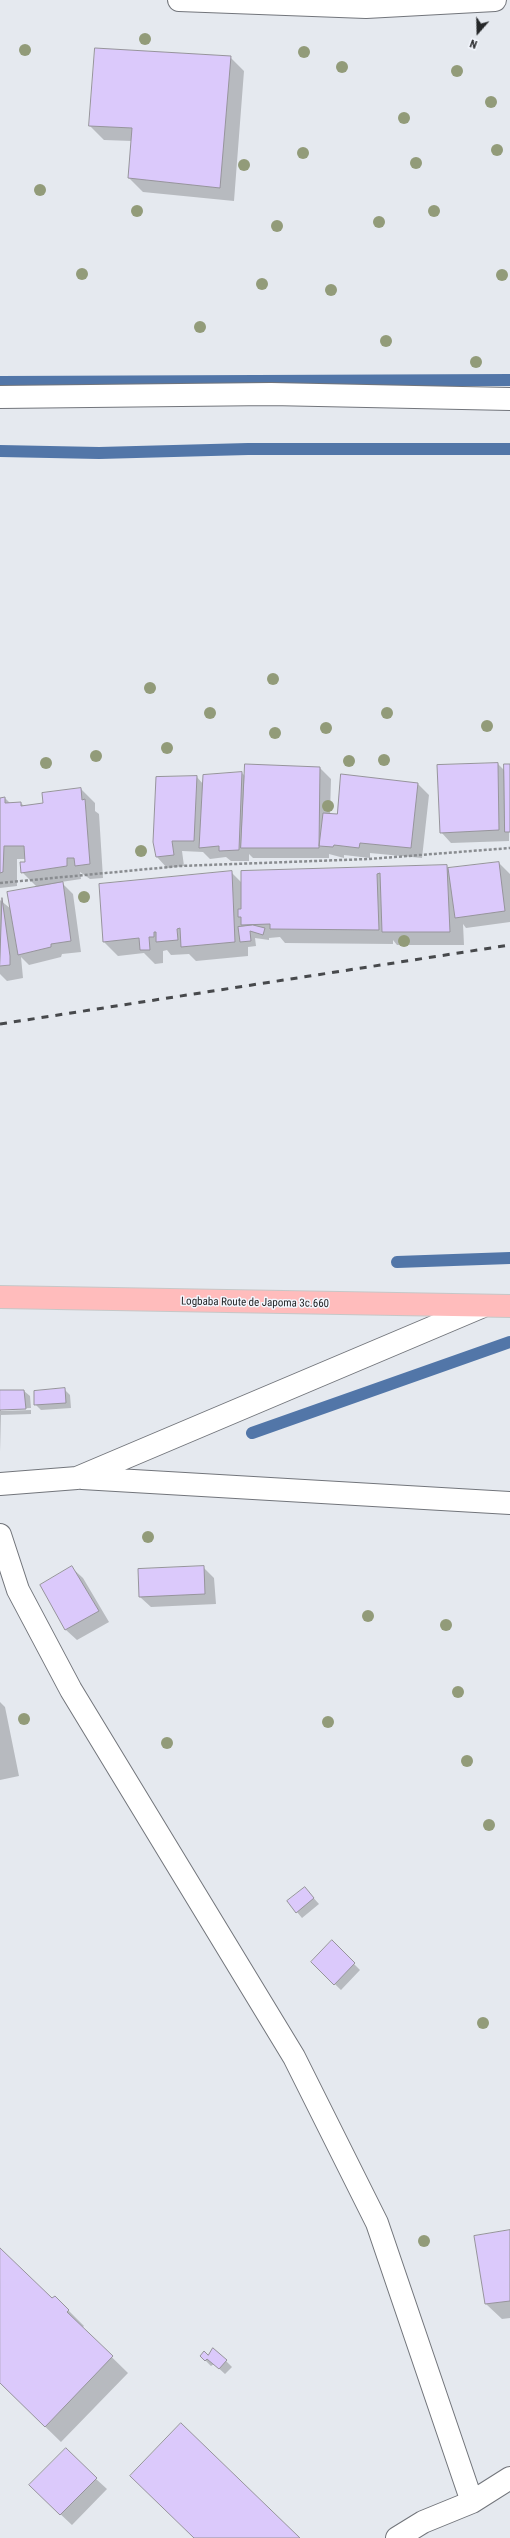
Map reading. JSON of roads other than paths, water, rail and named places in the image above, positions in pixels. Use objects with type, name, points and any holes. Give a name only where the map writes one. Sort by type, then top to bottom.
[{"type":"main road","name":"Logbaba Route de Japoma 3c.660","points":[[0,1297],[481,1307],[510,1306]]},
{"type":"street","points":[[179,0],[366,7],[495,0]]},
{"type":"street","points":[[0,397],[271,394],[510,399]]},
{"type":"street","points":[[77,1478],[481,1307]]},
{"type":"street","points":[[0,1484],[77,1478],[510,1503]]},
{"type":"street","points":[[0,1535],[18,1590],[71,1690],[294,2057],[377,2223],[472,2502]]},
{"type":"street","points":[[397,2538],[423,2522],[472,2502],[510,2478]]},
{"type":"waterway","points":[[0,382],[510,380]]},
{"type":"waterway","points":[[0,451],[99,453],[248,449],[510,449]]},
{"type":"waterway","points":[[397,1262],[510,1258]]},
{"type":"waterway","points":[[252,1433],[510,1342]]},
{"type":"railway","points":[[0,1024],[510,945]]}]
